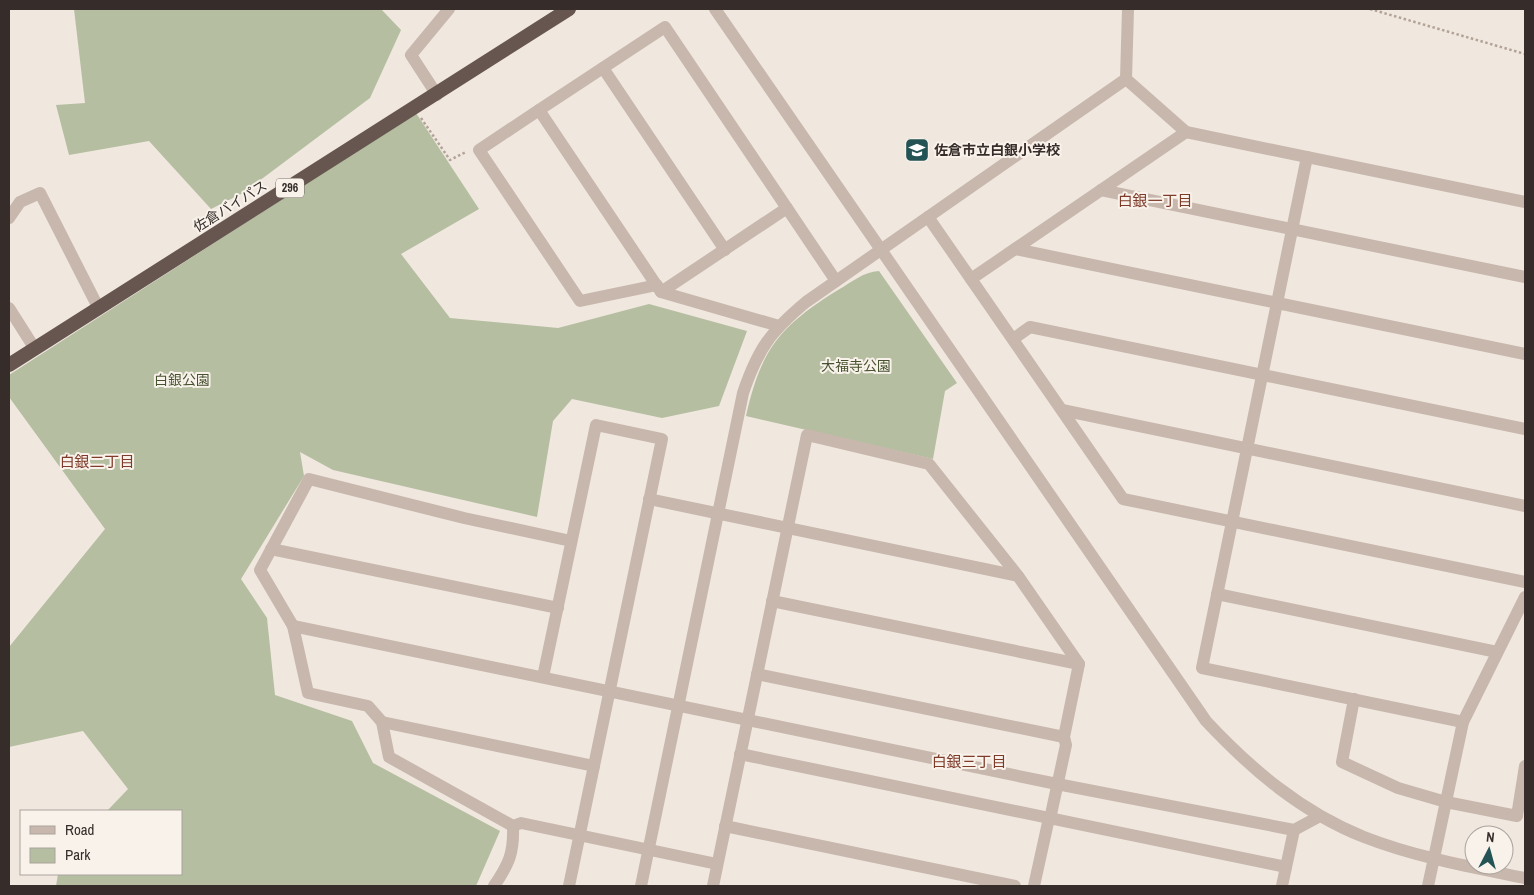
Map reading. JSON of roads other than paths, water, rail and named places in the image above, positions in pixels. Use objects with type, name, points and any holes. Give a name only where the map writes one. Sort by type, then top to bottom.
[{"type":"highway","name":"佐倉バイパス","points":[[9,365],[437,95],[569,9]]},
{"type":"street","points":[[437,95],[411,55],[449,9]]},
{"type":"street","points":[[715,9],[1206,721],[1253,769],[1320,816],[1363,837],[1434,859],[1525,878]]},
{"type":"street","points":[[1126,79],[1128,9]]},
{"type":"street","points":[[787,208],[724,250],[659,289],[580,301],[479,150],[665,27],[787,208],[836,281]]},
{"type":"street","points":[[603,68],[724,250]]},
{"type":"street","points":[[1126,79],[1186,132],[1525,202]]},
{"type":"street","points":[[641,886],[743,393],[757,356],[779,326],[806,302],[1126,79]]},
{"type":"street","points":[[539,110],[659,289],[779,326]]},
{"type":"street","points":[[971,279],[1186,132]]},
{"type":"street","points":[[1307,157],[1202,668],[1462,722]]},
{"type":"street","points":[[1101,190],[1525,277]]},
{"type":"street","points":[[9,218],[20,202],[40,193],[99,309]]},
{"type":"street","points":[[928,217],[1123,499],[1525,582]]},
{"type":"street","points":[[1015,249],[1525,354]]},
{"type":"street","points":[[9,308],[35,349]]},
{"type":"street","points":[[1013,339],[1030,327],[1525,429]]},
{"type":"street","points":[[1062,410],[1525,506]]},
{"type":"street","points":[[543,677],[596,425],[662,439],[569,886]]},
{"type":"street","points":[[713,886],[807,435],[929,464],[1018,576],[1079,664],[1064,737],[1066,745],[1034,886]]},
{"type":"street","points":[[572,541],[464,518],[309,479],[260,570],[293,626],[308,694],[368,706],[382,722],[389,757],[513,826],[521,823],[717,864]]},
{"type":"street","points":[[649,499],[1018,576]]},
{"type":"street","points":[[271,549],[558,608]]},
{"type":"street","points":[[1217,594],[1497,652]]},
{"type":"street","points":[[1428,886],[1462,722],[1525,597]]},
{"type":"street","points":[[772,601],[1079,664]]},
{"type":"street","points":[[293,626],[679,704],[747,720],[1057,784],[1294,830],[1320,816]]},
{"type":"street","points":[[757,674],[1064,737]]},
{"type":"street","points":[[1354,699],[1342,762],[1398,788],[1446,802],[1516,816],[1525,766]]},
{"type":"street","points":[[382,722],[594,766]]},
{"type":"street","points":[[740,754],[1286,867]]},
{"type":"street","points":[[494,886],[509,864],[513,826]]},
{"type":"street","points":[[725,826],[1015,886]]},
{"type":"street","points":[[1282,886],[1294,830]]},
{"type":"place","name":"佐倉市立白銀小学校","points":[[917,150]]},
{"type":"district","name":"白銀一丁目","points":[[1155,201]]},
{"type":"district","name":"白銀二丁目","points":[[97,462]]},
{"type":"district","name":"白銀三丁目","points":[[969,762]]},
{"type":"park label","name":"大福寺公園","points":[[856,366]]},
{"type":"park label","name":"白銀公園","points":[[182,380]]}]
